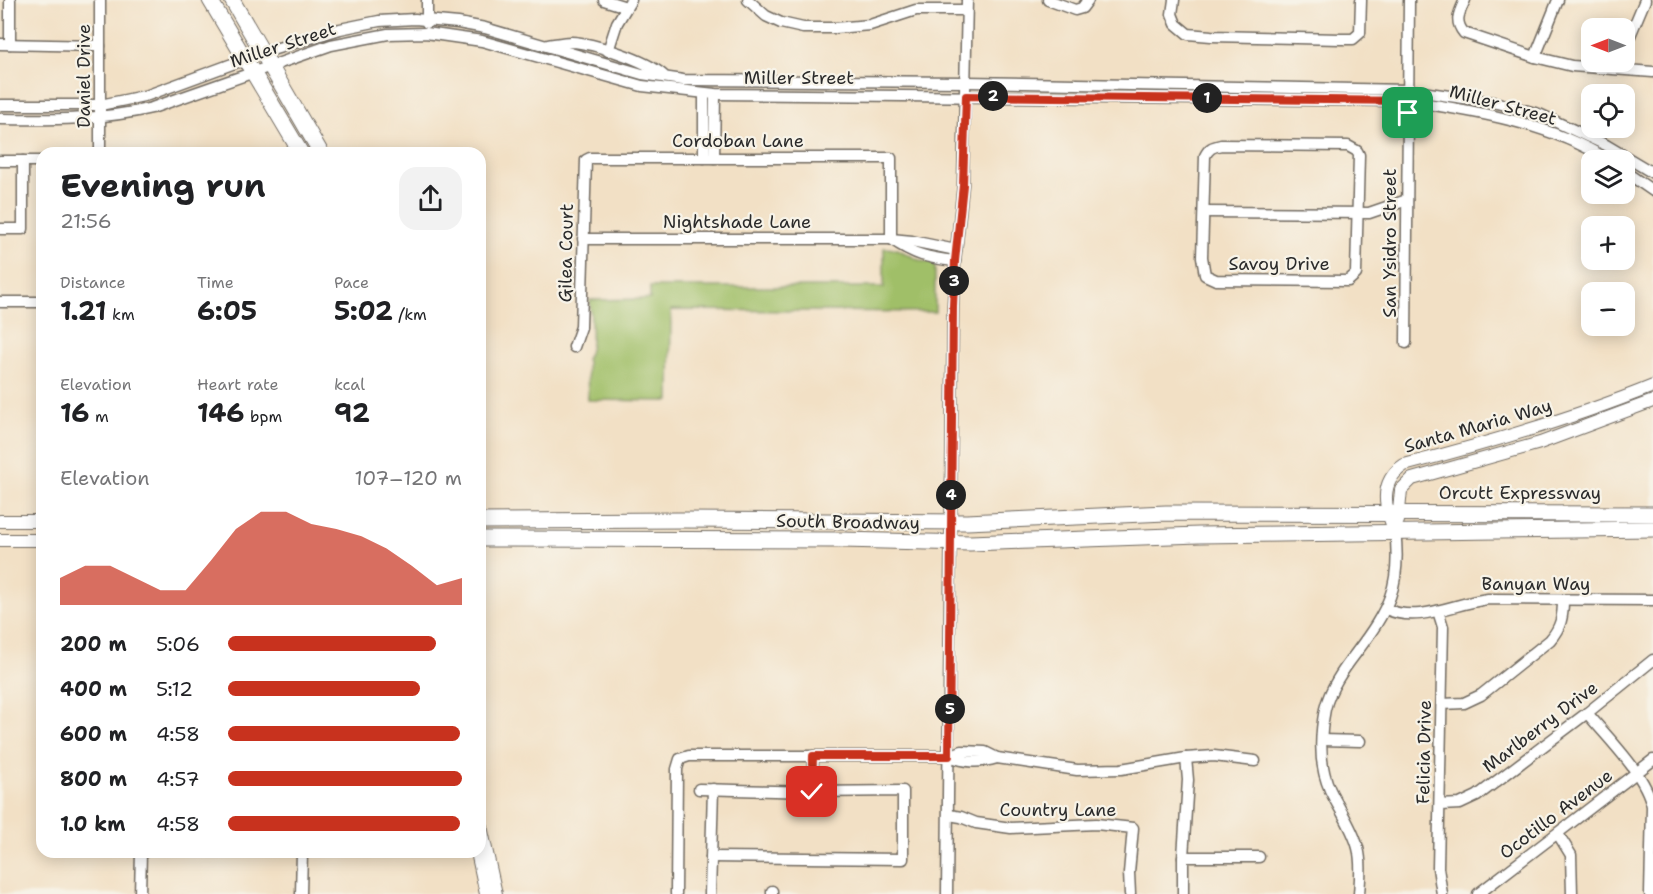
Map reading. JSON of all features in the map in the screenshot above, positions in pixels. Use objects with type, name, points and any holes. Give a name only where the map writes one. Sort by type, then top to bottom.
[{"type":"highway","points":[[210,0],[297,147]]},
{"type":"highway","points":[[232,0],[317,147]]},
{"type":"highway","name":"South Broadway","points":[[486,521],[951,522],[1166,513],[1393,512]]},
{"type":"highway","name":"Orcutt Expressway","points":[[1393,512],[1653,514]]},
{"type":"highway","points":[[772,541],[773,521]]},
{"type":"highway","name":"Orcutt Expressway","points":[[1395,531],[1653,529]]},
{"type":"highway","name":"South Broadway","points":[[486,539],[951,543],[1395,531]]},
{"type":"main road","name":"Santa Maria Way","points":[[1393,512],[1388,483],[1396,471],[1404,465],[1566,419],[1653,386]]},
{"type":"main road","name":"Santa Maria Way","points":[[1393,512],[1401,490],[1412,478],[1540,443],[1653,401]]},
{"type":"main road","points":[[1393,512],[1395,531]]},
{"type":"main road","points":[[0,521],[36,521]]},
{"type":"main road","points":[[0,540],[36,540]]},
{"type":"main road","points":[[486,849],[496,894]]},
{"type":"main road","points":[[478,858],[486,894]]},
{"type":"street","points":[[10,0],[5,44],[100,46]]},
{"type":"street","name":"Daniel Drive","points":[[100,0],[100,147]]},
{"type":"street","points":[[362,38],[383,29],[424,26],[428,19],[427,0]]},
{"type":"street","points":[[604,0],[628,4],[616,23],[608,51]]},
{"type":"street","points":[[748,0],[766,16],[781,23],[803,28],[870,25],[910,5],[967,5],[963,185],[956,255],[947,894]]},
{"type":"street","points":[[1048,0],[1076,10],[1085,4]]},
{"type":"street","points":[[1174,0],[1172,14],[1176,24],[1188,34],[1341,39],[1353,39],[1360,33],[1361,0]]},
{"type":"street","name":"San Ysidro Street","points":[[1406,343],[1409,0]]},
{"type":"street","points":[[1465,0],[1458,16],[1459,27],[1464,33],[1535,57],[1581,66]]},
{"type":"street","points":[[1535,57],[1558,0]]},
{"type":"street","points":[[1635,24],[1645,0]]},
{"type":"street","name":"Miller Street","points":[[0,105],[100,105],[148,95],[249,66],[356,25],[379,21],[428,19],[485,28],[541,46],[642,74],[665,78],[720,82],[966,82],[1408,95],[1498,102],[1539,114],[1606,145],[1653,173]]},
{"type":"street","name":"Miller Street","points":[[266,60],[362,38],[417,33],[482,41],[642,86],[709,94],[1408,95],[1535,128],[1588,150]]},
{"type":"street","name":"Miller Street","points":[[541,46],[570,42],[608,51],[645,63],[665,78]]},
{"type":"street","name":"Miller Street","points":[[0,119],[61,120],[100,117],[152,108],[249,66]]},
{"type":"street","points":[[1635,69],[1653,72]]},
{"type":"street","points":[[709,94],[709,158]]},
{"type":"street","points":[[1358,214],[1359,155],[1354,148],[1348,146],[1213,146],[1205,156],[1204,212],[1358,214],[1367,207],[1407,196]]},
{"type":"street","name":"Cordoban Lane","points":[[586,160],[590,158],[891,158],[891,239]]},
{"type":"street","name":"Gilea Court","points":[[573,346],[581,327],[586,160]]},
{"type":"street","points":[[0,161],[36,161]]},
{"type":"street","points":[[0,230],[23,230],[23,161]]},
{"type":"street","points":[[1635,179],[1653,191]]},
{"type":"street","name":"Savoy Drive","points":[[1204,212],[1202,257],[1205,275],[1216,280],[1348,281],[1356,274],[1358,214]]},
{"type":"street","name":"Nightshade Lane","points":[[583,239],[891,239],[922,256],[956,255]]},
{"type":"street","points":[[0,302],[36,302]]},
{"type":"street","points":[[1359,894],[1359,851],[1324,773],[1322,740],[1325,707],[1335,682],[1386,609],[1392,596],[1398,569],[1395,531]]},
{"type":"street","name":"Banyan Way","points":[[1386,609],[1411,616],[1488,599],[1653,600]]},
{"type":"street","points":[[1442,704],[1464,703],[1481,695],[1550,640],[1559,629],[1563,617],[1563,600]]},
{"type":"street","name":"Felicia Drive","points":[[1438,611],[1443,627],[1438,868],[1442,894]]},
{"type":"street","name":"Marlberry Drive","points":[[1440,805],[1460,804],[1477,796],[1653,660]]},
{"type":"street","points":[[1587,713],[1637,773],[1650,796],[1652,806],[1650,894]]},
{"type":"street","points":[[1322,740],[1360,741]]},
{"type":"street","points":[[676,894],[677,769],[680,759],[688,756],[949,756],[962,762],[984,762],[997,758],[1077,770],[1128,768],[1186,758],[1214,756],[1256,761]]},
{"type":"street","points":[[812,792],[813,756]]},
{"type":"street","points":[[1183,894],[1188,780],[1186,758]]},
{"type":"street","name":"Ocotillo Avenue","points":[[1478,894],[1653,760]]},
{"type":"street","points":[[699,789],[812,792],[903,791],[903,858],[711,857]]},
{"type":"street","points":[[710,894],[713,789]]},
{"type":"street","name":"Country Lane","points":[[949,815],[961,817],[976,824],[1011,828],[1096,824],[1133,828],[1129,873],[1131,894]]},
{"type":"street","points":[[1558,834],[1572,855],[1572,894]]},
{"type":"street","points":[[1183,857],[1258,857]]},
{"type":"street","points":[[140,894],[141,858]]},
{"type":"street","points":[[301,894],[302,858]]},
{"type":"green space","points":[[884,248],[897,249],[921,261],[935,263],[935,312],[671,310],[670,401],[588,400],[586,359],[591,339],[590,300],[650,299],[650,287],[884,287]]},
{"type":"route","points":[[812,792],[813,756],[949,756],[953,306],[963,185],[966,96],[1408,101],[1408,113]]}]
